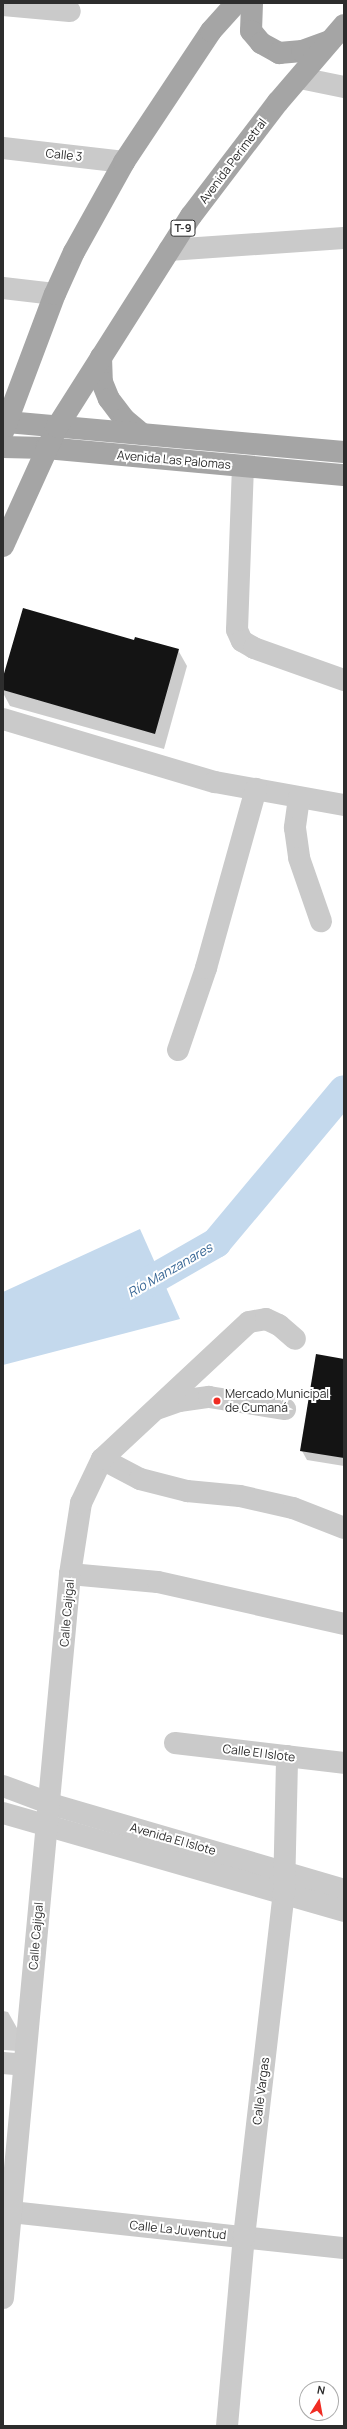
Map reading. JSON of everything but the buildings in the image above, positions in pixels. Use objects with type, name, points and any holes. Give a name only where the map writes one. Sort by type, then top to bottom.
[{"type":"main road","points":[[4,426],[55,294],[74,252],[124,162],[211,31],[236,3]]},
{"type":"main road","name":"T-9","points":[[252,3],[251,31],[261,43],[279,53],[302,51],[339,32]]},
{"type":"main road","name":"Avenida Perimetral","points":[[46,448],[57,427],[191,216],[278,102],[339,32]]},
{"type":"main road","points":[[101,357],[102,382],[109,399],[124,419],[142,434]]},
{"type":"main road","name":"Avenida Las Palomas","points":[[4,426],[57,427],[344,452]]},
{"type":"main road","name":"Avenida Las Palomas","points":[[3,447],[46,448],[344,474]]},
{"type":"main road","name":"T-9","points":[[3,546],[46,448]]},
{"type":"street","points":[[3,5],[70,11]]},
{"type":"street","points":[[300,78],[344,86]]},
{"type":"street","name":"Calle 3","points":[[3,148],[124,162]]},
{"type":"street","points":[[170,250],[344,238]]},
{"type":"street","points":[[3,288],[55,294]]},
{"type":"street","points":[[243,466],[237,630],[239,636],[242,641],[254,648],[344,680]]},
{"type":"street","points":[[3,719],[215,782],[344,805]]},
{"type":"street","points":[[178,1050],[206,968],[256,789]]},
{"type":"street","points":[[299,798],[295,828],[299,858],[321,921]]},
{"type":"street","points":[[295,1339],[266,1319],[249,1322],[102,1459],[140,1479],[187,1491],[240,1496],[292,1508],[344,1528]]},
{"type":"street","points":[[154,1410],[179,1401],[209,1397],[285,1408]]},
{"type":"street","name":"Calle Cajigal","points":[[3,2298],[70,1574],[81,1503],[102,1459]]},
{"type":"street","points":[[70,1574],[158,1582],[344,1624]]},
{"type":"street","name":"Calle El Islote","points":[[174,1743],[344,1763]]},
{"type":"street","name":"Calle Vargas","points":[[227,2426],[244,2237],[284,1883],[288,1756]]},
{"type":"street","name":"Avenida El Islote","points":[[3,1786],[284,1883],[344,1911]]},
{"type":"street","name":"Avenida El Islote","points":[[3,1813],[46,1826],[284,1883],[344,1890]]},
{"type":"street","points":[[3,2063],[24,2065]]},
{"type":"street","name":"Calle La Juventud","points":[[11,2212],[344,2248]]},
{"type":"water","points":[[140,1229],[180,1319],[3,1365],[3,1292]]},
{"type":"waterway","name":"Río Manzanares","points":[[127,1294],[216,1243],[344,1090]]},
{"type":"place","name":"Mercado Municipal de Cumaná","points":[[217,1401]]}]
